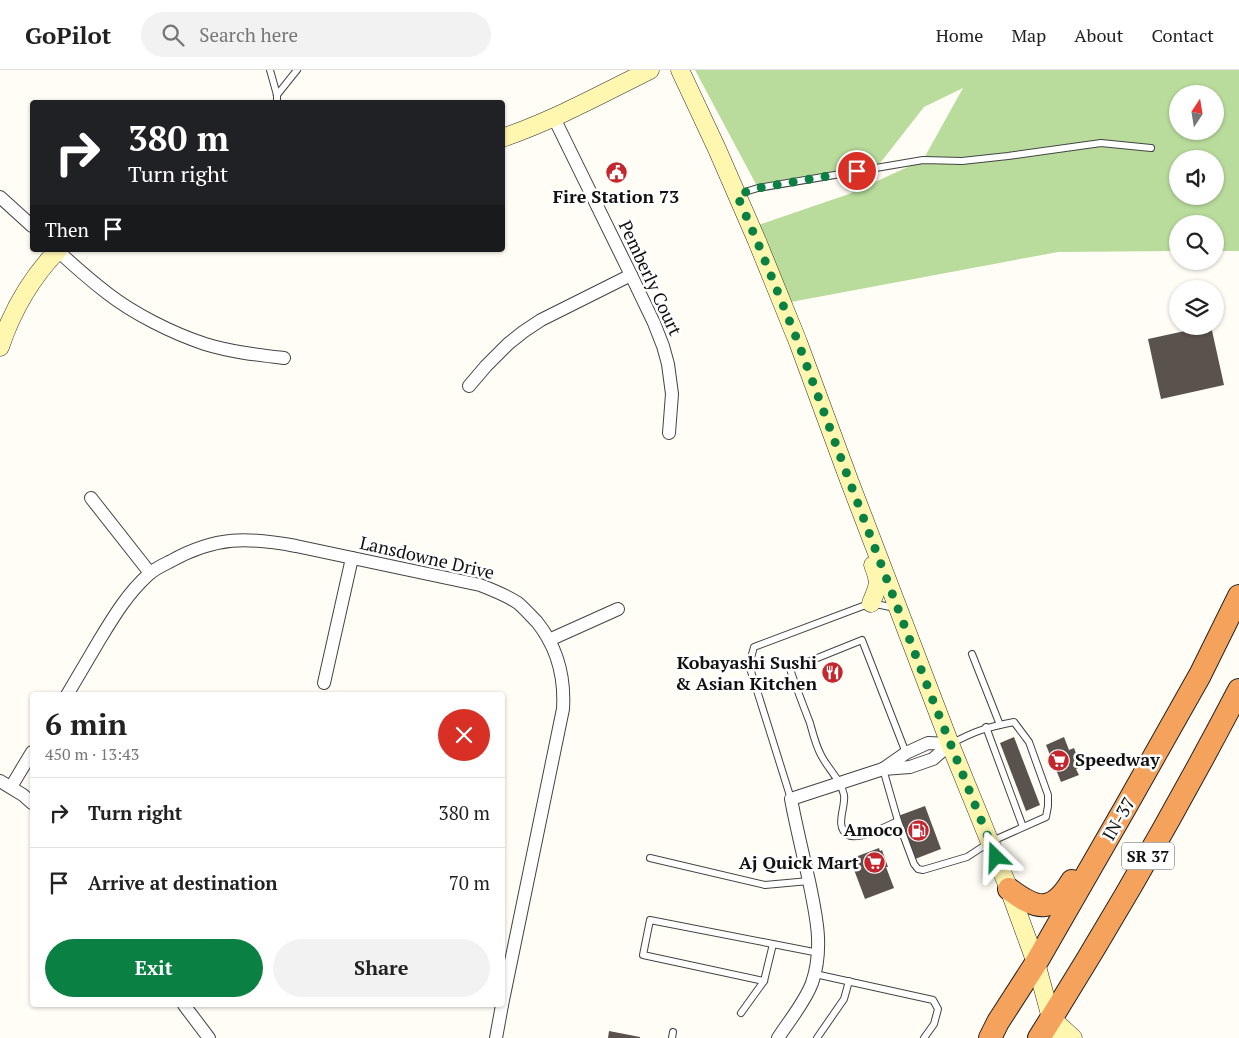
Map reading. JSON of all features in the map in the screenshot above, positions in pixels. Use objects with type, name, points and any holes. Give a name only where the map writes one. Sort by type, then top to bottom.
[{"type":"highway","name":"IN-37","points":[[990,1038],[998,1022],[1036,963],[1200,675],[1239,596]]},
{"type":"highway","points":[[1009,889],[1025,900],[1043,906],[1054,903],[1064,894],[1080,869],[1184,682],[1200,675]]},
{"type":"highway","name":"SR 37","points":[[1039,1038],[1053,1028],[1103,933],[1154,846],[1239,690]]},
{"type":"main road","points":[[505,137],[554,118],[650,70]]},
{"type":"main road","points":[[680,70],[717,149],[796,336],[950,744],[1009,889],[1036,963],[1053,1028],[1073,1038]]},
{"type":"main road","points":[[2,338],[32,281],[55,252]]},
{"type":"main road","points":[[837,447],[847,496],[879,580],[871,603]]},
{"type":"street","name":"Pemberly Court","points":[[554,118],[654,323],[663,346],[668,364],[672,394],[669,433]]},
{"type":"street","points":[[0,197],[30,224]]},
{"type":"street","points":[[59,252],[108,294],[172,331],[204,344],[284,358]]},
{"type":"street","points":[[469,386],[508,344],[523,332],[541,320],[631,276]]},
{"type":"street","points":[[91,498],[150,573]]},
{"type":"street","name":"Lansdowne Drive","points":[[69,692],[119,608],[150,573],[197,548],[228,541],[245,539],[271,542],[480,585],[518,604],[528,612],[549,640],[560,666],[564,694],[505,990]]},
{"type":"street","points":[[324,683],[352,558]]},
{"type":"street","points":[[549,640],[618,609]]},
{"type":"street","points":[[883,769],[906,753],[928,743],[950,744]]},
{"type":"street","points":[[778,1038],[811,985],[819,953],[818,930],[809,880],[791,799],[883,769],[910,767],[933,759],[950,744]]},
{"type":"street","points":[[30,754],[5,784],[30,801]]},
{"type":"street","points":[[186,1007],[209,1038]]},
{"type":"street","name":"Lansdowne Drive","points":[[496,1038],[502,1007]]},
{"type":"lane","points":[[270,70],[277,99]]},
{"type":"lane","points":[[277,99],[297,70]]},
{"type":"lane","points":[[737,195],[758,188],[923,160],[962,161],[1101,143],[1150,148]]},
{"type":"lane","points":[[791,799],[749,665],[754,647],[871,603],[898,608]]},
{"type":"lane","points":[[898,821],[860,836],[845,834],[841,822],[844,794],[821,755],[790,669],[862,640],[906,753]]},
{"type":"lane","points":[[972,654],[1000,725]]},
{"type":"lane","points":[[883,769],[898,821],[914,864],[918,869],[923,870],[967,857],[990,842],[1046,817],[1048,796],[1029,742],[1014,722],[970,733],[950,744]]},
{"type":"lane","points":[[986,728],[1023,827]]},
{"type":"lane","points":[[650,858],[765,885],[809,880]]},
{"type":"lane","points":[[764,980],[643,955],[650,920],[819,953]]},
{"type":"lane","points":[[741,1013],[764,980],[773,944]]},
{"type":"lane","points":[[815,974],[933,1000],[938,1009],[934,1024],[924,1038]]},
{"type":"lane","points":[[817,1038],[844,999],[849,982]]},
{"type":"green space","points":[[695,70],[1239,70],[1239,251],[1224,251],[1224,215],[1169,215],[1169,251],[1058,252],[791,302],[758,225],[849,194],[923,160],[963,88],[924,107],[877,167],[758,188]]},
{"type":"building","points":[[1169,334],[1213,335],[1224,385],[1161,399],[1148,339]]},
{"type":"building","points":[[1014,737],[1040,805],[1026,811],[1000,743]]},
{"type":"building","points":[[1064,737],[1069,750],[1074,748],[1081,767],[1076,769],[1079,775],[1061,782],[1046,745]]},
{"type":"building","points":[[925,806],[941,849],[915,859],[898,816]]},
{"type":"building","points":[[879,848],[880,851],[882,850],[894,888],[865,899],[850,859]]},
{"type":"building","points":[[609,1031],[640,1037],[640,1038],[608,1038]]},
{"type":"place","name":"Fire Station 73","points":[[616,172]]},
{"type":"place","name":"Kobayashi Sushi & Asian Kitchen","points":[[833,673]]},
{"type":"place","name":"Speedway","points":[[1059,760]]},
{"type":"place","name":"Amoco","points":[[919,830]]},
{"type":"place","name":"Aj Quick Mart","points":[[875,863]]},
{"type":"route","points":[[857,171],[758,188],[737,195],[798,342],[930,693],[996,857]]}]
